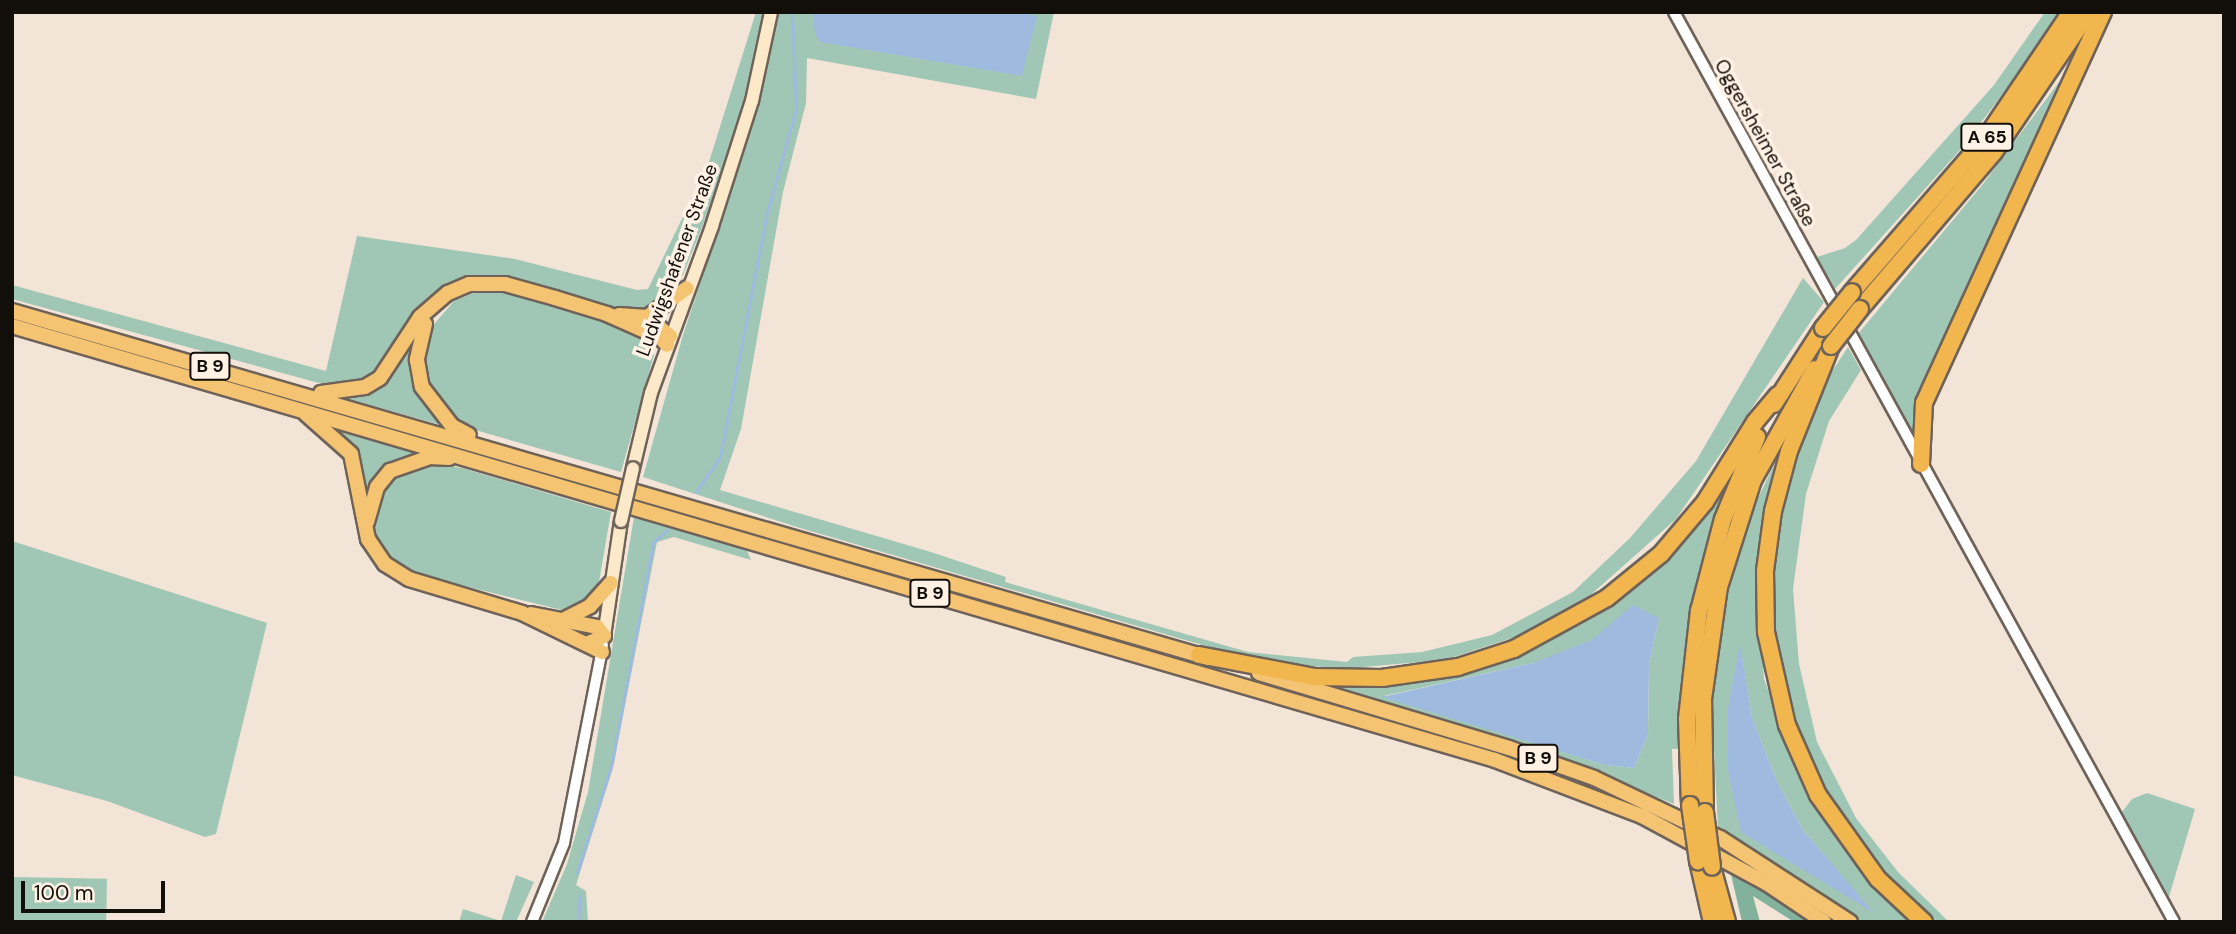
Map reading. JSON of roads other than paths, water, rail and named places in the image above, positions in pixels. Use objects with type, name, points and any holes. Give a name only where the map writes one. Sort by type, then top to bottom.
[{"type":"highway","name":"A 65","points":[[1778,395],[1823,328],[1852,292],[1985,139],[2071,12]]},
{"type":"highway","name":"A 65","points":[[1831,346],[1994,152],[2089,12]]},
{"type":"highway","points":[[1921,464],[1924,402],[2103,12]]},
{"type":"highway","points":[[310,394],[365,387],[380,377],[435,303],[448,293],[488,282],[607,314],[666,340]]},
{"type":"highway","points":[[607,314],[647,317],[687,288]]},
{"type":"highway","points":[[435,303],[419,338],[422,387],[452,426],[491,456]]},
{"type":"highway","name":"B 9","points":[[12,311],[310,394],[491,456],[1556,780],[1709,850],[1824,922]]},
{"type":"highway","points":[[647,317],[666,340]]},
{"type":"highway","name":"B 9","points":[[12,326],[300,410],[491,456],[1199,655],[1509,748],[1594,778],[1720,838],[1850,922]]},
{"type":"highway","points":[[1697,808],[1703,699],[1713,618],[1727,555],[1753,480],[1783,421],[1831,346]]},
{"type":"highway","points":[[1831,346],[1789,451],[1773,511],[1765,571],[1766,632],[1787,725],[1818,795],[1878,879],[1924,922]]},
{"type":"highway","points":[[1199,655],[1350,679],[1458,667],[1514,649],[1563,625],[1644,569],[1661,554],[1705,502],[1755,422],[1778,395]]},
{"type":"highway","points":[[1712,922],[1686,719],[1699,611],[1724,519],[1778,395]]},
{"type":"highway","points":[[300,410],[351,454],[366,530],[377,555],[396,572],[522,614],[595,647],[604,636],[597,627],[565,619],[522,614]]},
{"type":"highway","points":[[366,530],[377,487],[399,465],[430,457],[491,456]]},
{"type":"highway","points":[[565,619],[590,606],[611,583]]},
{"type":"highway","points":[[1705,864],[1727,922]]},
{"type":"main road","name":"Ludwigshafener Straße","points":[[604,636],[621,521],[666,340],[712,226],[752,101],[771,12]]},
{"type":"street","name":"Oggersheimer Straße","points":[[1674,12],[2174,922]]},
{"type":"street","points":[[532,922],[564,843],[595,647]]},
{"type":"water","points":[[813,12],[1018,12],[1037,16],[1022,76],[821,42],[815,35]]},
{"type":"water","points":[[1633,605],[1659,618],[1649,664],[1648,735],[1634,768],[1605,765],[1382,697],[1533,663],[1592,640]]},
{"type":"water","points":[[1740,644],[1752,717],[1777,782],[1803,830],[1874,913],[1741,832],[1727,766],[1728,708]]},
{"type":"waterway","points":[[696,492],[720,457],[767,213],[796,109],[792,12]]},
{"type":"waterway","points":[[577,873],[612,763],[653,543],[667,530]]},
{"type":"waterway","points":[[578,922],[580,896]]}]
